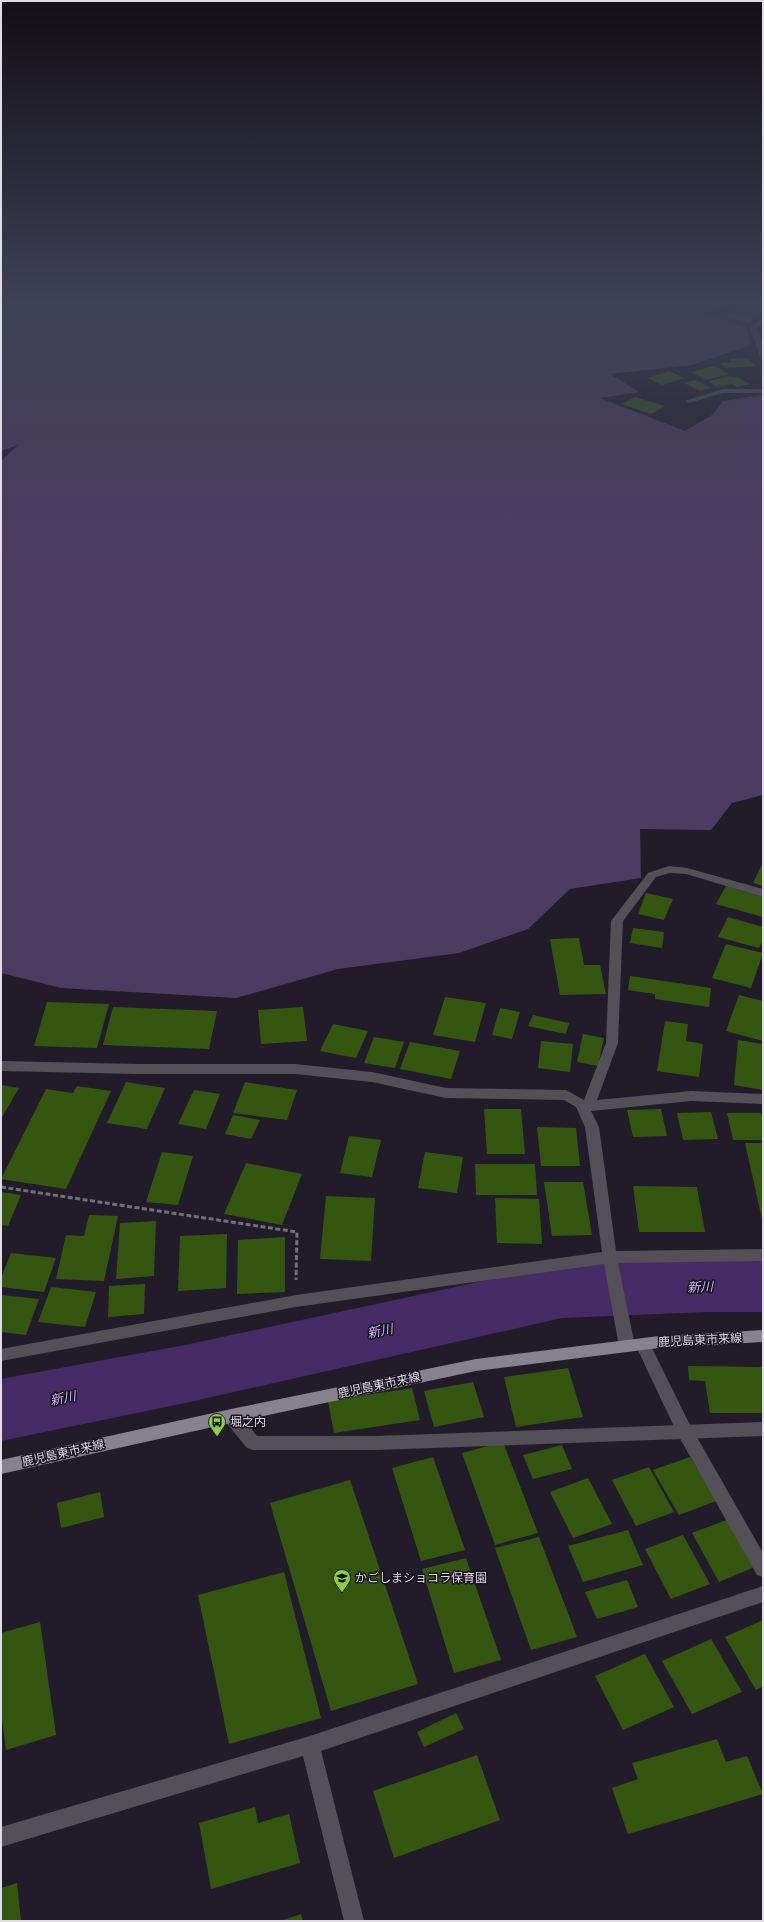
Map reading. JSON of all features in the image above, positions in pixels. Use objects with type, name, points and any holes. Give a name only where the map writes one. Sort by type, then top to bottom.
[{"type":"main road","name":"鹿児島東市来線","points":[[1,1467],[231,1416],[476,1365],[659,1342],[763,1336]]},
{"type":"street","points":[[689,401],[721,392]]},
{"type":"street","points":[[627,1346],[610,1257],[592,1127],[584,1105],[612,1044],[617,921],[652,875],[669,869],[687,871],[763,893]]},
{"type":"street","points":[[1,1066],[136,1069],[295,1069],[372,1077],[446,1093],[566,1095],[584,1105],[691,1096],[763,1099]]},
{"type":"street","points":[[1,1355],[296,1302],[610,1257],[763,1255]]},
{"type":"street","points":[[643,1344],[684,1430],[763,1569]]},
{"type":"street","points":[[231,1416],[253,1443],[376,1443],[763,1428]]},
{"type":"street","points":[[1,1837],[310,1745],[763,1594]]},
{"type":"street","points":[[310,1745],[354,1921]]},
{"type":"path","points":[[1,1187],[297,1232],[296,1302]]},
{"type":"shaded area","points":[[1,392],[639,392],[600,398],[685,431],[712,415],[723,401],[763,395],[763,795],[732,803],[711,830],[640,829],[641,878],[570,889],[528,929],[459,953],[338,969],[236,998],[61,988],[1,973],[1,461],[18,445],[1,451]]},
{"type":"building","points":[[635,397],[665,406],[651,414],[621,404]]},
{"type":"building","points":[[763,862],[763,886],[753,883]]},
{"type":"building","points":[[726,886],[763,897],[763,917],[716,904]]},
{"type":"building","points":[[646,893],[673,899],[664,920],[638,914]]},
{"type":"building","points":[[728,917],[763,927],[763,940],[759,948],[718,937]]},
{"type":"building","points":[[633,928],[664,932],[662,948],[630,943]]},
{"type":"building","points":[[579,938],[584,965],[600,965],[606,994],[560,995],[550,939]]},
{"type":"building","points":[[726,944],[763,953],[751,988],[712,978]]},
{"type":"building","points":[[630,976],[711,988],[709,1007],[655,999],[655,994],[628,990]]},
{"type":"building","points":[[739,995],[763,1001],[763,1041],[726,1031]]},
{"type":"building","points":[[445,997],[486,1003],[475,1042],[433,1035]]},
{"type":"building","points":[[47,1002],[109,1004],[97,1048],[34,1046]]},
{"type":"building","points":[[113,1007],[217,1011],[209,1049],[103,1045]]},
{"type":"building","points":[[303,1007],[307,1041],[261,1044],[258,1010]]},
{"type":"building","points":[[500,1008],[520,1012],[512,1039],[492,1035]]},
{"type":"building","points":[[533,1015],[569,1023],[566,1034],[528,1026]]},
{"type":"building","points":[[665,1021],[688,1024],[686,1041],[703,1044],[699,1077],[657,1071]]},
{"type":"building","points":[[333,1024],[368,1031],[356,1058],[320,1051]]},
{"type":"building","points":[[583,1034],[604,1038],[598,1066],[577,1062]]},
{"type":"building","points":[[374,1037],[404,1042],[395,1068],[364,1063]]},
{"type":"building","points":[[738,1040],[763,1044],[763,1090],[734,1085]]},
{"type":"building","points":[[541,1041],[573,1044],[570,1072],[538,1068]]},
{"type":"building","points":[[410,1042],[460,1051],[451,1079],[400,1069]]},
{"type":"building","points":[[126,1082],[165,1088],[147,1129],[107,1123]]},
{"type":"building","points":[[245,1082],[297,1090],[287,1120],[233,1113]]},
{"type":"building","points":[[1,1085],[19,1088],[1,1119]]},
{"type":"building","points":[[77,1086],[111,1091],[66,1189],[1,1179],[46,1089],[73,1093]]},
{"type":"building","points":[[194,1090],[220,1094],[206,1129],[178,1124]]},
{"type":"building","points":[[484,1109],[521,1109],[525,1154],[487,1154]]},
{"type":"building","points":[[661,1109],[667,1136],[633,1137],[627,1110]]},
{"type":"building","points":[[711,1112],[718,1139],[683,1140],[677,1113]]},
{"type":"building","points":[[727,1113],[761,1113],[763,1119],[763,1140],[733,1140]]},
{"type":"building","points":[[233,1115],[260,1120],[251,1139],[225,1134]]},
{"type":"building","points":[[537,1127],[576,1128],[580,1166],[541,1166]]},
{"type":"building","points":[[349,1136],[381,1140],[372,1177],[340,1173]]},
{"type":"building","points":[[745,1143],[763,1143],[763,1219],[762,1219]]},
{"type":"building","points":[[162,1152],[193,1156],[178,1205],[146,1202]]},
{"type":"building","points":[[425,1152],[463,1157],[457,1193],[418,1188]]},
{"type":"building","points":[[246,1163],[302,1174],[282,1225],[224,1214]]},
{"type":"building","points":[[475,1164],[535,1164],[537,1195],[476,1195]]},
{"type":"building","points":[[544,1182],[583,1182],[592,1235],[552,1236]]},
{"type":"building","points":[[633,1186],[697,1187],[705,1232],[639,1232]]},
{"type":"building","points":[[1,1192],[21,1195],[8,1226],[1,1225]]},
{"type":"building","points":[[326,1196],[375,1198],[371,1261],[320,1259]]},
{"type":"building","points":[[495,1198],[539,1199],[542,1244],[497,1243]]},
{"type":"building","points":[[89,1215],[118,1216],[104,1281],[56,1279],[66,1235],[84,1236]]},
{"type":"building","points":[[156,1221],[154,1276],[116,1279],[120,1223]]},
{"type":"building","points":[[227,1234],[226,1288],[178,1291],[180,1236]]},
{"type":"building","points":[[285,1237],[285,1292],[237,1294],[238,1240]]},
{"type":"building","points":[[11,1253],[56,1258],[44,1292],[1,1287],[1,1278]]},
{"type":"building","points":[[145,1284],[144,1314],[108,1317],[109,1286]]},
{"type":"building","points":[[51,1287],[96,1292],[85,1327],[38,1322]]},
{"type":"building","points":[[1,1295],[39,1299],[26,1335],[1,1332]]},
{"type":"building","points":[[688,1366],[763,1367],[763,1413],[710,1413],[705,1381],[689,1380]]},
{"type":"building","points":[[568,1368],[583,1417],[516,1427],[504,1377]]},
{"type":"building","points":[[473,1382],[484,1417],[434,1427],[424,1391]]},
{"type":"building","points":[[412,1388],[420,1420],[334,1433],[328,1401]]},
{"type":"building","points":[[503,1442],[538,1533],[495,1545],[462,1453]]},
{"type":"building","points":[[562,1445],[572,1469],[533,1479],[523,1455]]},
{"type":"building","points":[[433,1457],[465,1550],[421,1561],[392,1468]]},
{"type":"building","points":[[690,1457],[716,1501],[679,1515],[653,1470]]},
{"type":"building","points":[[649,1467],[674,1512],[636,1526],[612,1480]]},
{"type":"building","points":[[588,1478],[612,1524],[573,1538],[550,1492]]},
{"type":"building","name":"かごしまショコラ保育園","points":[[350,1480],[418,1684],[331,1711],[270,1503]]},
{"type":"building","points":[[100,1492],[104,1517],[61,1528],[57,1503]]},
{"type":"building","points":[[729,1519],[757,1566],[719,1582],[692,1533]]},
{"type":"building","points":[[628,1530],[643,1565],[583,1582],[568,1546]]},
{"type":"building","points":[[683,1535],[710,1584],[671,1599],[645,1549]]},
{"type":"building","points":[[539,1537],[577,1637],[531,1650],[495,1548]]},
{"type":"building","points":[[466,1558],[501,1660],[454,1673],[422,1569]]},
{"type":"building","points":[[284,1572],[321,1718],[229,1744],[198,1595]]},
{"type":"building","points":[[627,1580],[638,1607],[597,1619],[585,1592]]},
{"type":"building","points":[[763,1620],[763,1686],[756,1690],[725,1637]]},
{"type":"building","points":[[40,1622],[56,1735],[6,1750],[1,1711],[1,1633]]},
{"type":"building","points":[[711,1639],[742,1692],[692,1714],[662,1661]]},
{"type":"building","points":[[645,1654],[674,1707],[623,1730],[595,1676]]},
{"type":"building","points":[[456,1713],[464,1729],[424,1747],[417,1732]]},
{"type":"building","points":[[717,1739],[726,1762],[747,1756],[763,1794],[628,1834],[612,1788],[638,1779],[632,1763]]},
{"type":"building","points":[[477,1755],[500,1820],[394,1858],[373,1791]]},
{"type":"building","points":[[255,1807],[258,1823],[289,1814],[300,1863],[211,1889],[199,1823]]},
{"type":"building","points":[[17,1883],[21,1921],[1,1921],[1,1888]]},
{"type":"building","points":[[301,1914],[303,1921],[280,1921]]},
{"type":"waterway","name":"新川","points":[[1,1410],[185,1374],[562,1291],[706,1285],[763,1285]]},
{"type":"place","name":"堀之内","points":[[217,1437]]},
{"type":"place","name":"かごしまショコラ保育園","points":[[342,1593]]}]
